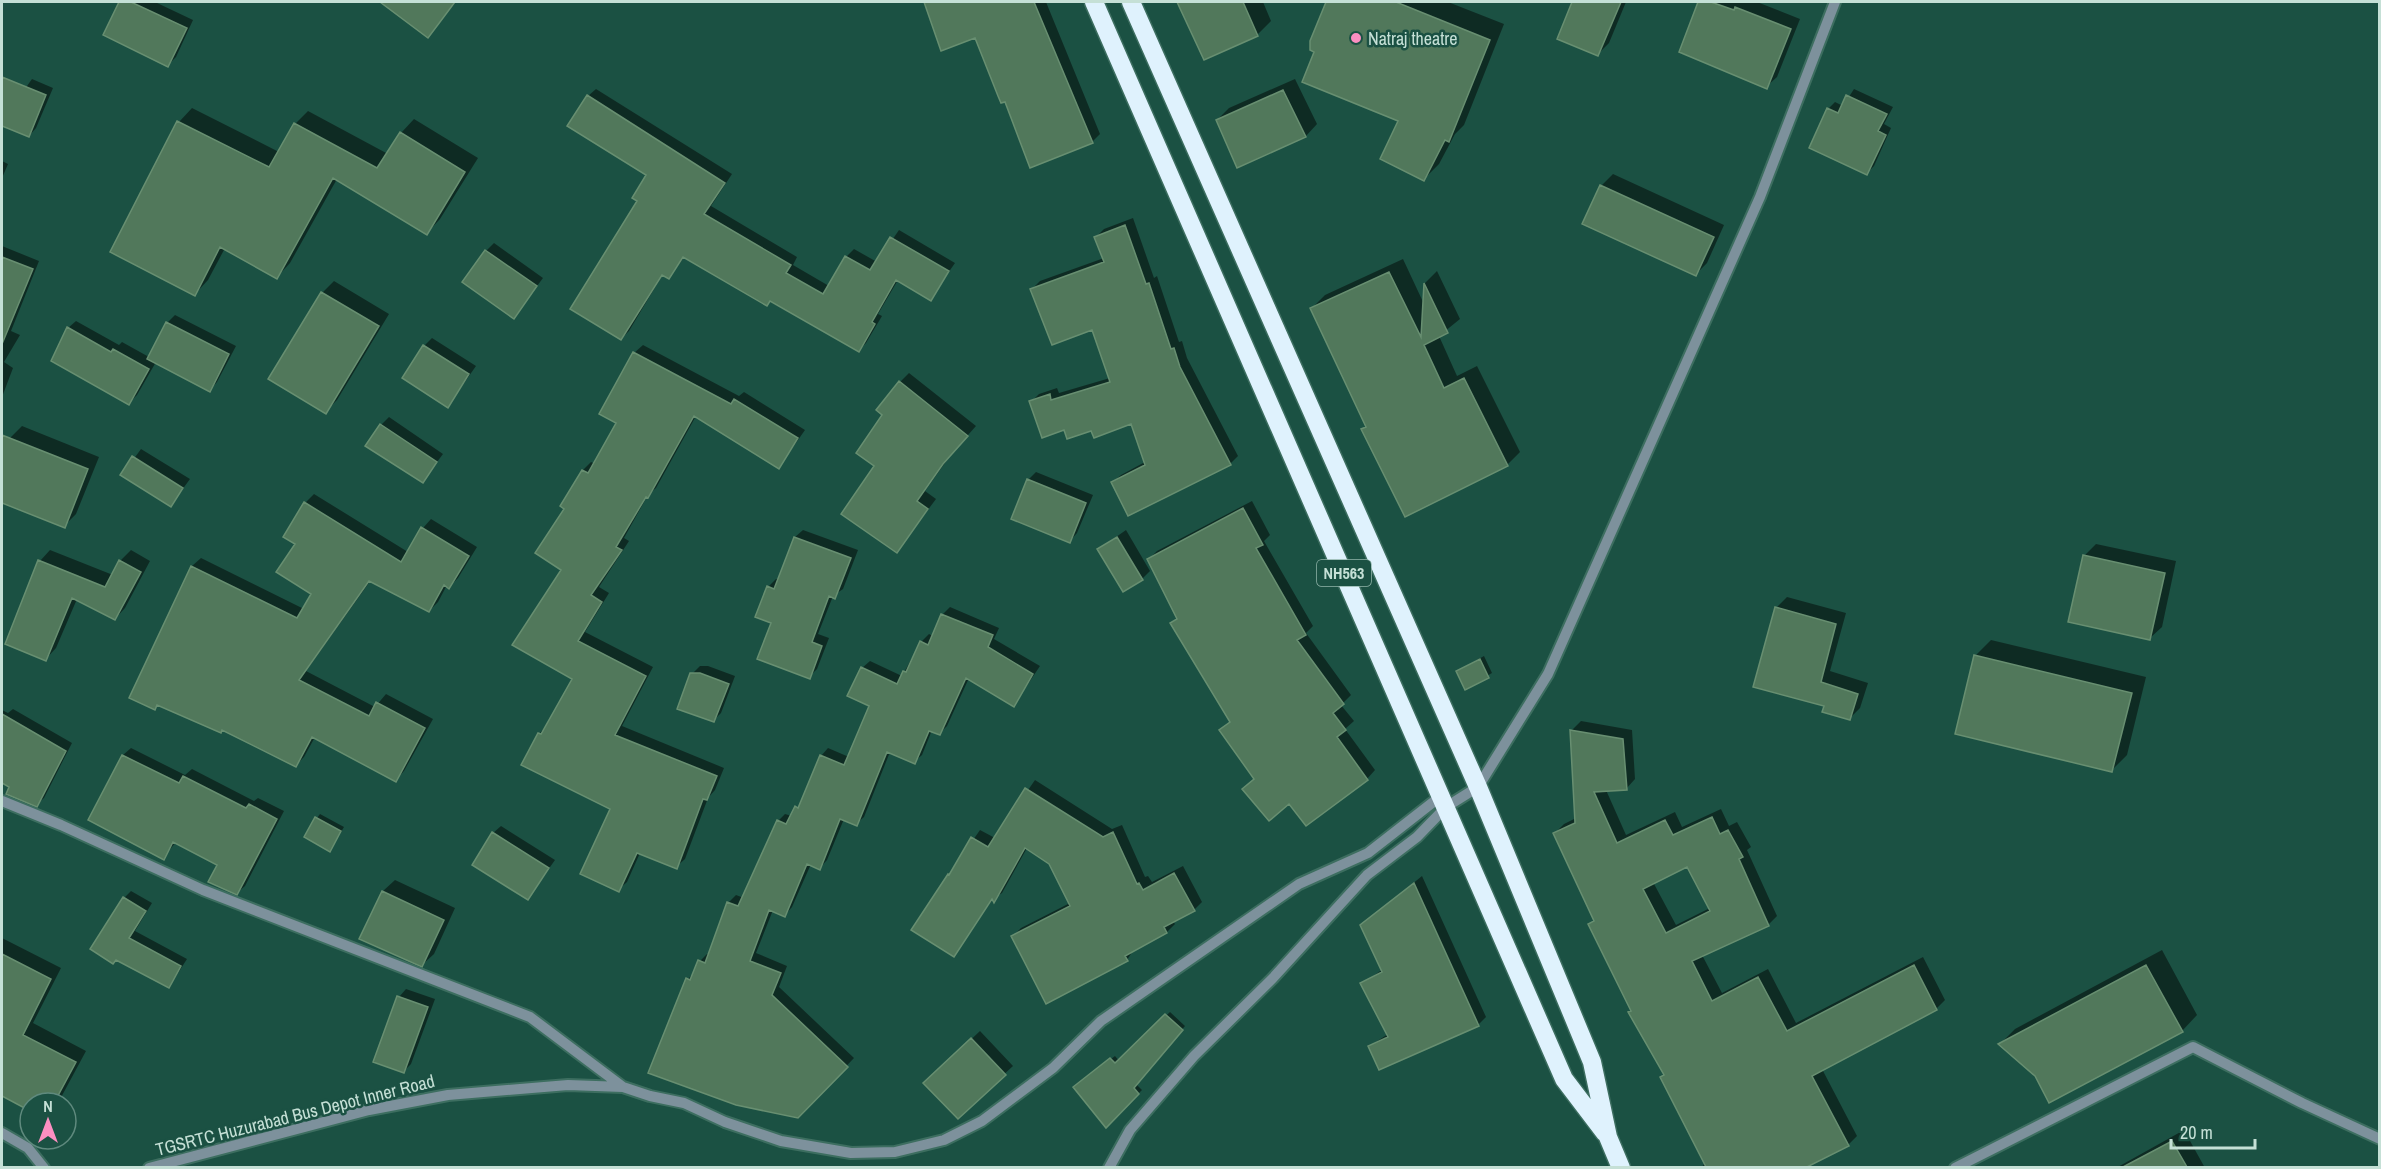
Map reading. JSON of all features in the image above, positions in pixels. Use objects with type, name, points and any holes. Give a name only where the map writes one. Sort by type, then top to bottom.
[{"type":"highway","name":"NH563","points":[[1094,2],[1564,1079],[1608,1137]]},
{"type":"highway","name":"NH563","points":[[1131,2],[1478,787],[1592,1062],[1608,1137],[1621,1167]]},
{"type":"street","points":[[1109,1167],[1130,1130],[1194,1056],[1274,978],[1367,875],[1417,837],[1443,801],[1478,787],[1548,674],[1760,196],[1836,2]]},
{"type":"street","points":[[2,801],[61,825],[203,890],[530,1017],[623,1087]]},
{"type":"street","name":"TGSRTC Huzurabad Bus Depot Inner Road","points":[[149,1167],[369,1110],[448,1095],[568,1085],[623,1087],[650,1096],[684,1103],[724,1122],[782,1141],[850,1153],[896,1152],[944,1140],[982,1121],[1053,1068],[1101,1022],[1299,884],[1368,853],[1443,801]]},
{"type":"street","points":[[1955,1167],[2193,1047],[2302,1103],[2379,1139]]},
{"type":"street","points":[[2,1133],[38,1156],[44,1167]]},
{"type":"building","points":[[119,2],[131,2],[187,28],[168,67],[103,35]]},
{"type":"building","points":[[380,2],[455,2],[428,38]]},
{"type":"building","points":[[924,2],[1034,2],[1093,143],[1030,168],[1005,102],[1001,103],[975,38],[941,51]]},
{"type":"building","points":[[1177,2],[1243,2],[1258,36],[1204,60]]},
{"type":"building","points":[[1326,2],[1396,2],[1490,40],[1449,142],[1445,140],[1424,181],[1380,159],[1398,121],[1302,82],[1314,52],[1310,50],[1310,41]]},
{"type":"building","points":[[1572,2],[1621,2],[1598,56],[1557,39]]},
{"type":"building","points":[[1698,2],[1711,2],[1734,10],[1735,7],[1791,29],[1767,89],[1679,52]]},
{"type":"building","points":[[2,77],[46,95],[29,137],[2,126]]},
{"type":"building","points":[[1283,90],[1306,137],[1237,168],[1216,120]]},
{"type":"building","points":[[587,95],[725,183],[704,214],[791,265],[786,273],[823,294],[845,256],[870,270],[890,237],[949,271],[931,301],[896,280],[872,322],[875,324],[859,352],[770,301],[767,306],[683,257],[669,279],[662,275],[621,340],[570,309],[637,201],[632,198],[646,175],[567,126]]},
{"type":"building","points":[[1846,95],[1887,114],[1878,131],[1886,135],[1867,175],[1809,148],[1827,108],[1838,113]]},
{"type":"building","points":[[177,121],[269,167],[294,123],[377,168],[400,132],[465,172],[427,235],[333,178],[277,279],[220,247],[195,296],[110,252]]},
{"type":"building","points":[[1600,185],[1714,237],[1696,276],[1582,224]]},
{"type":"building","points":[[1125,225],[1146,284],[1149,283],[1171,349],[1174,348],[1180,367],[1231,465],[1128,516],[1111,482],[1145,465],[1131,424],[1094,438],[1091,431],[1067,439],[1064,430],[1042,438],[1029,401],[1050,394],[1051,400],[1110,382],[1092,330],[1052,345],[1030,289],[1104,262],[1094,237]]},
{"type":"building","points":[[485,250],[537,286],[514,319],[462,282]]},
{"type":"building","points":[[2,257],[33,269],[2,344]]},
{"type":"building","points":[[1389,272],[1421,337],[1424,283],[1448,333],[1424,345],[1444,388],[1464,378],[1508,466],[1405,517],[1361,429],[1366,427],[1310,308]]},
{"type":"building","points":[[321,292],[379,326],[326,414],[268,379]]},
{"type":"building","points":[[166,322],[229,354],[210,392],[147,359]]},
{"type":"building","points":[[67,327],[111,352],[113,349],[149,369],[129,405],[51,361]]},
{"type":"building","points":[[423,345],[469,374],[448,408],[402,378]]},
{"type":"building","points":[[633,352],[731,404],[734,399],[798,438],[779,469],[694,416],[648,498],[646,497],[616,547],[622,550],[591,595],[602,602],[578,641],[646,676],[615,735],[717,776],[707,800],[703,799],[677,869],[637,853],[619,892],[580,874],[610,809],[521,765],[572,679],[512,645],[561,570],[535,553],[564,509],[560,506],[582,470],[588,473],[616,423],[599,414]]},
{"type":"building","points":[[899,381],[968,436],[943,464],[917,501],[928,509],[897,553],[841,514],[874,466],[856,453],[882,415],[876,410]]},
{"type":"building","points":[[380,424],[437,462],[423,483],[365,446]]},
{"type":"building","points":[[2,435],[88,469],[65,528],[2,503]]},
{"type":"building","points":[[132,456],[183,488],[171,507],[120,475]]},
{"type":"building","points":[[1027,479],[1086,503],[1070,543],[1011,519]]},
{"type":"building","points":[[304,502],[401,562],[421,527],[469,556],[449,589],[444,585],[429,612],[369,581],[299,680],[369,716],[376,702],[425,728],[396,782],[312,737],[296,767],[222,730],[221,733],[157,705],[155,710],[129,698],[191,566],[297,618],[311,594],[276,572],[295,544],[283,537]]},
{"type":"building","points":[[1243,508],[1263,545],[1256,548],[1306,635],[1297,640],[1344,704],[1333,713],[1346,730],[1337,737],[1368,780],[1306,826],[1289,804],[1269,821],[1242,789],[1254,779],[1219,730],[1230,722],[1170,623],[1177,619],[1147,559]]},
{"type":"building","points":[[794,537],[851,558],[835,599],[829,596],[812,642],[822,646],[810,679],[757,659],[771,623],[755,617],[767,586],[774,589]]},
{"type":"building","points":[[1117,537],[1143,580],[1123,592],[1097,549]]},
{"type":"building","points":[[2083,555],[2165,573],[2150,640],[2068,622]]},
{"type":"building","points":[[38,560],[105,587],[119,560],[141,572],[115,620],[72,598],[46,661],[5,644]]},
{"type":"building","points":[[1775,607],[1836,624],[1821,682],[1858,694],[1850,720],[1822,712],[1824,706],[1753,687]]},
{"type":"building","points":[[941,614],[993,635],[988,647],[1033,674],[1014,707],[966,678],[940,735],[929,731],[915,764],[887,752],[857,826],[840,819],[820,870],[807,864],[785,917],[769,910],[750,961],[781,973],[772,995],[848,1067],[798,1118],[736,1105],[648,1073],[686,978],[690,980],[698,960],[705,963],[727,902],[738,906],[777,820],[786,824],[795,806],[798,808],[820,755],[844,765],[869,706],[847,696],[861,667],[897,684],[903,671],[906,672],[920,641],[928,645]]},
{"type":"building","points":[[1974,655],[2132,693],[2112,772],[1955,734]]},
{"type":"building","points":[[1480,659],[1489,678],[1465,690],[1456,671]]},
{"type":"building","points":[[690,673],[700,673],[729,684],[714,722],[677,709]]},
{"type":"building","points":[[2,714],[66,751],[37,807],[6,794],[9,787],[2,783]]},
{"type":"building","points":[[1570,730],[1623,739],[1627,790],[1594,792],[1617,843],[1665,820],[1673,835],[1712,817],[1720,834],[1728,830],[1743,857],[1739,859],[1769,926],[1692,961],[1712,1001],[1758,977],[1787,1031],[1914,965],[1937,1010],[1812,1076],[1849,1146],[1807,1167],[1706,1167],[1660,1077],[1664,1075],[1628,1012],[1631,1011],[1588,924],[1594,921],[1553,833],[1575,823]],"holes":[[[1687,867],[1710,911],[1666,933],[1643,889]]]},
{"type":"building","points":[[122,755],[179,783],[183,776],[246,808],[249,804],[277,819],[237,895],[208,882],[217,865],[173,842],[164,860],[88,820]]},
{"type":"building","points":[[1025,788],[1103,837],[1113,832],[1137,884],[1139,883],[1143,890],[1174,873],[1195,911],[1164,927],[1167,933],[1125,956],[1128,961],[1046,1004],[1011,936],[1070,906],[1049,864],[1025,848],[994,903],[992,899],[954,957],[911,930],[949,875],[971,837],[988,847]]},
{"type":"building","points":[[315,817],[341,831],[330,852],[304,837]]},
{"type":"building","points":[[492,832],[549,868],[528,900],[472,865]]},
{"type":"building","points":[[1414,883],[1479,1026],[1379,1070],[1368,1046],[1388,1037],[1360,983],[1382,972],[1360,925]]},
{"type":"building","points":[[382,891],[444,920],[422,967],[359,939]]},
{"type":"building","points":[[123,897],[146,911],[129,938],[181,966],[169,988],[116,960],[113,964],[90,949]]},
{"type":"building","points":[[2,954],[51,979],[23,1035],[76,1062],[60,1091],[18,1091],[18,1105],[2,1096]]},
{"type":"building","points":[[2146,965],[2183,1032],[2049,1103],[2035,1076],[1998,1044]]},
{"type":"building","points":[[397,996],[428,1007],[404,1073],[373,1062]]},
{"type":"building","points":[[1165,1014],[1183,1030],[1134,1088],[1139,1094],[1106,1128],[1073,1087],[1110,1058],[1115,1063]]},
{"type":"building","points":[[971,1038],[1006,1075],[958,1119],[923,1083]]},
{"type":"building","points":[[2172,1141],[2187,1167],[2123,1167]]},
{"type":"place","name":"Natraj theatre","points":[[1356,38]]}]
